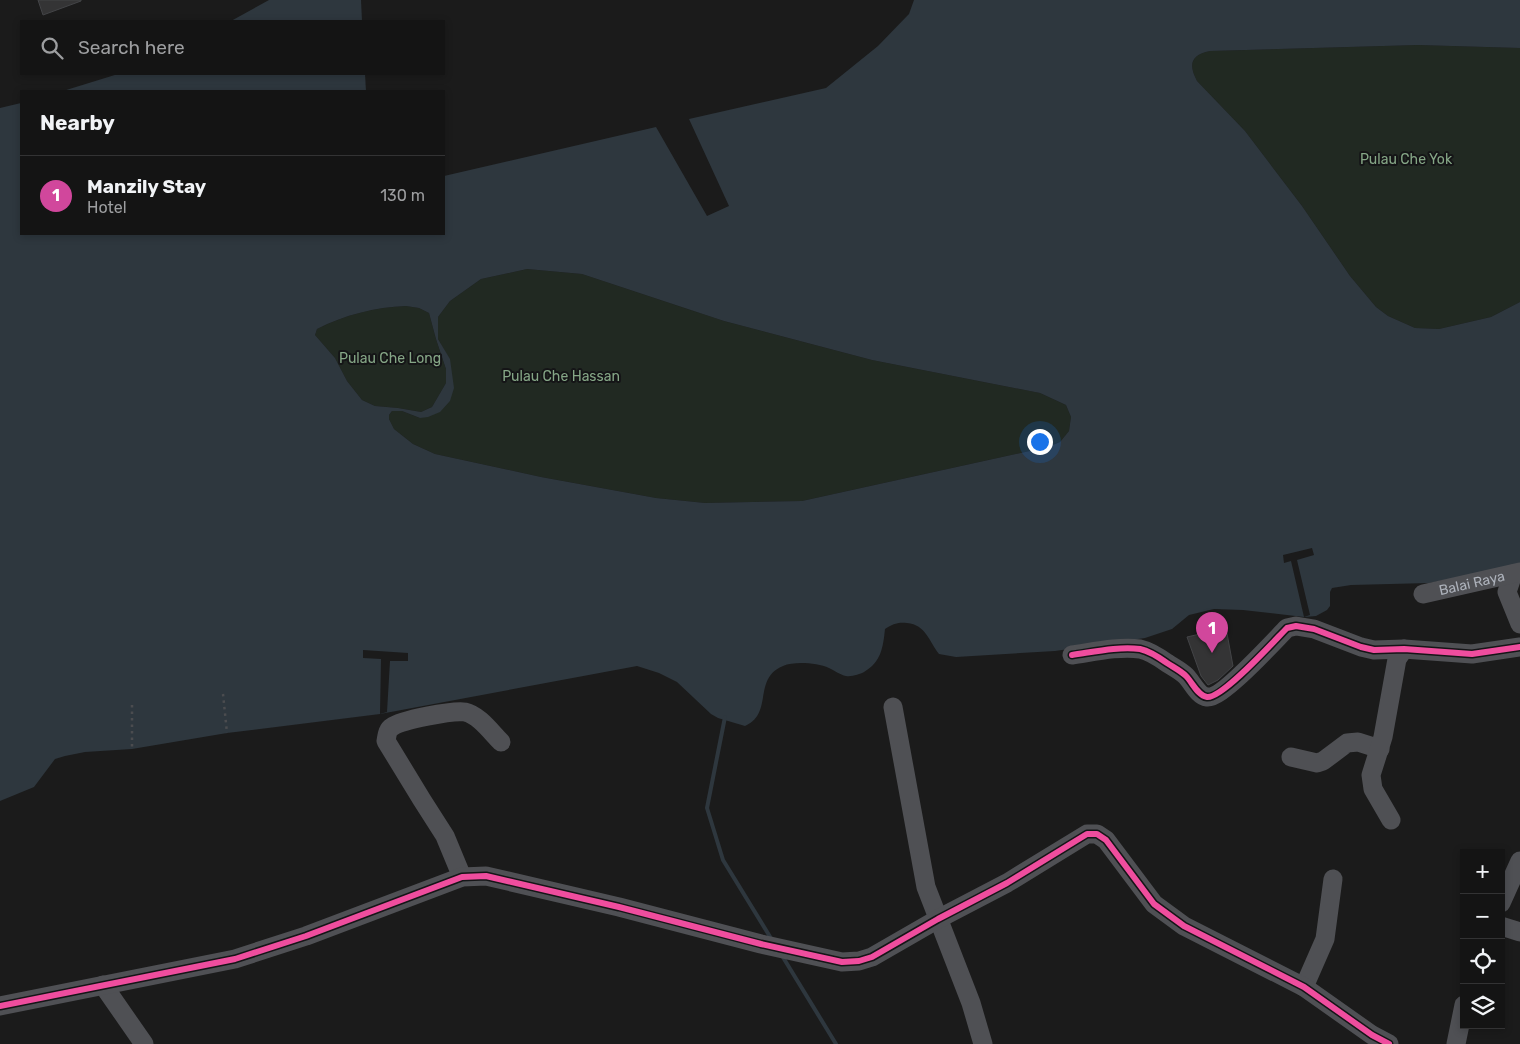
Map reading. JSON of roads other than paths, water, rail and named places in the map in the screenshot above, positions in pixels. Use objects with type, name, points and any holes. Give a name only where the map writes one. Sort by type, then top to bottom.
[{"type":"street","name":"Balai Raya","points":[[1423,594],[1516,573]]},
{"type":"street","points":[[1516,573],[1507,592],[1520,624]]},
{"type":"street","points":[[1072,655],[1142,649],[1164,660],[1185,675],[1199,692],[1205,697],[1209,697],[1236,679],[1287,628],[1296,626],[1314,629],[1374,650],[1404,649],[1472,654],[1520,647]]},
{"type":"street","points":[[1391,820],[1371,782],[1371,775],[1380,749],[1398,659],[1404,649]]},
{"type":"street","points":[[893,707],[926,886],[971,1003],[982,1044]]},
{"type":"street","points":[[462,876],[445,836],[386,741],[387,733],[392,727],[416,718],[465,712],[475,717],[501,742]]},
{"type":"street","points":[[1290,757],[1317,763],[1323,761],[1347,743],[1358,742],[1380,749]]},
{"type":"street","points":[[0,1006],[235,959],[306,936],[462,876],[486,876],[761,944],[842,962],[859,961],[872,957],[938,919],[1007,883],[1087,834],[1097,834],[1106,840],[1154,904],[1184,926],[1304,986],[1389,1044]]},
{"type":"street","points":[[1505,894],[1520,861]]},
{"type":"street","points":[[1304,986],[1326,939],[1334,879]]},
{"type":"street","points":[[1505,927],[1520,932]]},
{"type":"street","points":[[102,985],[144,1044]]},
{"type":"street","points":[[1456,1044],[1460,1024]]},
{"type":"waterway","points":[[725,717],[707,808],[723,860],[772,940]]},
{"type":"waterway","points":[[781,954],[836,1044]]},
{"type":"place","name":"Manzily Stay","points":[[1212,653]]},
{"type":"park label","name":"Pulau Che Yok","points":[[1406,159]]},
{"type":"park label","name":"Pulau Che Long","points":[[390,358]]},
{"type":"park label","name":"Pulau Che Hassan","points":[[561,376]]}]
